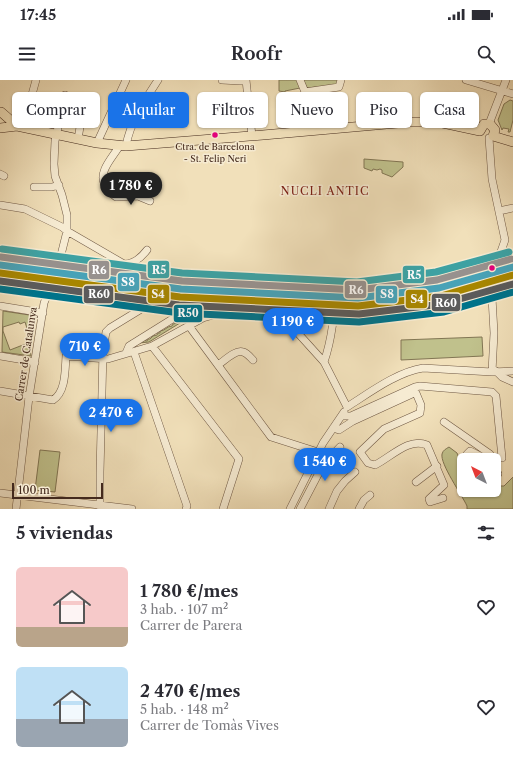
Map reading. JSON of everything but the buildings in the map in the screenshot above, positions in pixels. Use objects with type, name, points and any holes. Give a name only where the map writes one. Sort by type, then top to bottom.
[{"type":"main road","points":[[0,114],[12,121]]},
{"type":"main road","points":[[29,128],[98,143],[123,146],[427,121],[480,131]]},
{"type":"main road","points":[[480,131],[484,124],[489,124],[495,130],[491,137]]},
{"type":"main road","points":[[0,128],[12,127]]},
{"type":"main road","points":[[480,131],[482,136],[513,142]]},
{"type":"street","points":[[32,92],[36,80]]},
{"type":"street","points":[[98,143],[126,80]]},
{"type":"street","points":[[150,201],[138,196],[116,197],[104,185],[103,174],[109,162],[123,146],[144,102],[158,80]]},
{"type":"street","points":[[222,80],[246,80],[252,136]]},
{"type":"street","points":[[300,80],[305,92],[339,88],[341,80]]},
{"type":"street","points":[[466,80],[513,94]]},
{"type":"street","points":[[489,124],[506,80]]},
{"type":"street","name":"Carrer de Catalunya","points":[[16,509],[30,397],[44,303],[55,275],[67,231],[67,215],[55,176],[54,164],[58,128]]},
{"type":"street","points":[[78,139],[80,128]]},
{"type":"street","points":[[491,137],[492,179],[505,240],[491,280],[494,332],[494,372]]},
{"type":"street","points":[[34,187],[59,186]]},
{"type":"street","points":[[0,205],[25,210],[62,227],[124,264],[129,264],[137,260],[147,250]]},
{"type":"street","points":[[499,211],[513,208]]},
{"type":"street","points":[[0,268],[55,275]]},
{"type":"street","points":[[347,406],[324,358],[296,331],[296,290],[381,288],[382,293],[408,291],[411,287],[467,278],[495,271]]},
{"type":"street","points":[[467,278],[470,292]]},
{"type":"street","points":[[297,299],[330,300],[335,303],[369,303],[435,298],[492,288]]},
{"type":"street","points":[[100,507],[103,359],[106,332],[110,328],[156,300],[158,298],[159,291],[185,290],[184,311],[129,346],[126,353]]},
{"type":"street","points":[[324,358],[335,303],[334,290]]},
{"type":"street","points":[[0,306],[43,313]]},
{"type":"street","points":[[0,392],[53,400],[60,394],[66,356],[108,359],[152,346],[210,316],[237,310],[296,308]]},
{"type":"street","points":[[189,326],[271,437],[318,452]]},
{"type":"street","points":[[152,346],[238,459],[223,509]]},
{"type":"street","points":[[218,366],[236,352],[241,351],[246,353],[253,360]]},
{"type":"street","points":[[134,352],[185,499],[187,506],[186,509]]},
{"type":"street","points":[[0,356],[35,363]]},
{"type":"street","points":[[290,509],[318,452],[347,406],[385,383],[412,370],[437,368],[494,372],[513,371]]},
{"type":"street","points":[[494,372],[513,382]]},
{"type":"street","points":[[342,416],[351,416],[414,386],[492,392],[496,396],[501,458]]},
{"type":"street","points":[[333,428],[339,430],[353,421],[416,393],[420,406],[420,413],[384,429],[360,452],[368,463],[375,465],[409,445],[421,442],[427,445],[444,485],[429,500],[430,502],[444,498]]},
{"type":"street","points":[[444,422],[489,453]]},
{"type":"street","points":[[300,509],[323,465],[340,447]]},
{"type":"street","points":[[416,482],[437,466]]},
{"type":"street","points":[[330,508],[337,491],[344,481],[355,472]]},
{"type":"street","points":[[0,493],[68,505],[132,509]]},
{"type":"street","points":[[359,509],[364,500],[370,495]]},
{"type":"green space","points":[[279,80],[297,80],[300,88],[285,92],[279,91]]},
{"type":"green space","points":[[303,80],[338,80],[337,85],[307,88]]},
{"type":"green space","points":[[510,100],[513,101],[513,120],[510,132],[508,132],[509,129],[503,128],[502,130],[498,120],[504,104]]},
{"type":"green space","points":[[364,159],[403,162],[403,167],[392,177],[382,173],[382,170],[380,169],[373,169],[372,171],[364,168]]},
{"type":"green space","points":[[115,264],[121,268],[132,268],[120,271],[89,270],[89,272],[63,268],[99,266],[113,268]]},
{"type":"green space","points":[[513,264],[513,297],[510,294],[505,295],[502,286],[494,281],[498,269]]},
{"type":"green space","points":[[141,268],[147,281],[98,274],[119,274]]},
{"type":"green space","points":[[129,289],[152,293],[151,298],[139,306]]},
{"type":"green space","points":[[226,292],[226,297],[223,301],[226,306],[200,315],[200,312],[210,293]]},
{"type":"green space","points":[[204,299],[198,311],[193,315],[149,342],[139,343],[141,340],[147,341],[160,333],[160,331],[177,323],[178,320],[180,321],[183,318],[188,317],[188,315],[185,314],[190,313],[190,311],[196,307],[198,302]]},
{"type":"green space","points":[[3,311],[36,316],[36,318],[33,319],[30,338],[25,322],[20,324],[19,322],[3,327],[10,350],[28,343],[30,339],[29,343],[31,356],[2,352]]},
{"type":"green space","points":[[482,337],[483,356],[401,360],[401,340]]},
{"type":"green space","points":[[449,447],[457,453],[457,488],[442,459],[442,454]]},
{"type":"green space","points":[[40,450],[60,452],[55,492],[35,490]]},
{"type":"green space","points":[[513,477],[513,509],[467,509],[462,497],[501,497],[501,486],[504,486]]},
{"type":"transit line","name":"R5","points":[[2,249],[182,273],[357,282],[436,272],[509,252]]},
{"type":"transit line","name":"R6","points":[[1,257],[182,281],[358,290],[437,280],[511,259]]},
{"type":"transit line","name":"S8","points":[[0,265],[181,289],[358,298],[439,288],[513,267]]},
{"type":"transit line","name":"S4","points":[[0,273],[180,297],[358,306],[441,296],[513,275]]},
{"type":"transit line","name":"R60","points":[[0,281],[179,305],[359,314],[442,304],[513,284]]},
{"type":"transit line","name":"R50","points":[[0,289],[180,313],[359,322],[444,312],[513,292]]},
{"type":"place","name":"Ctra. de Barcelona - St. Felip Neri","points":[[215,135]]},
{"type":"district","name":"NUCLI ANTIC","points":[[325,191]]}]
